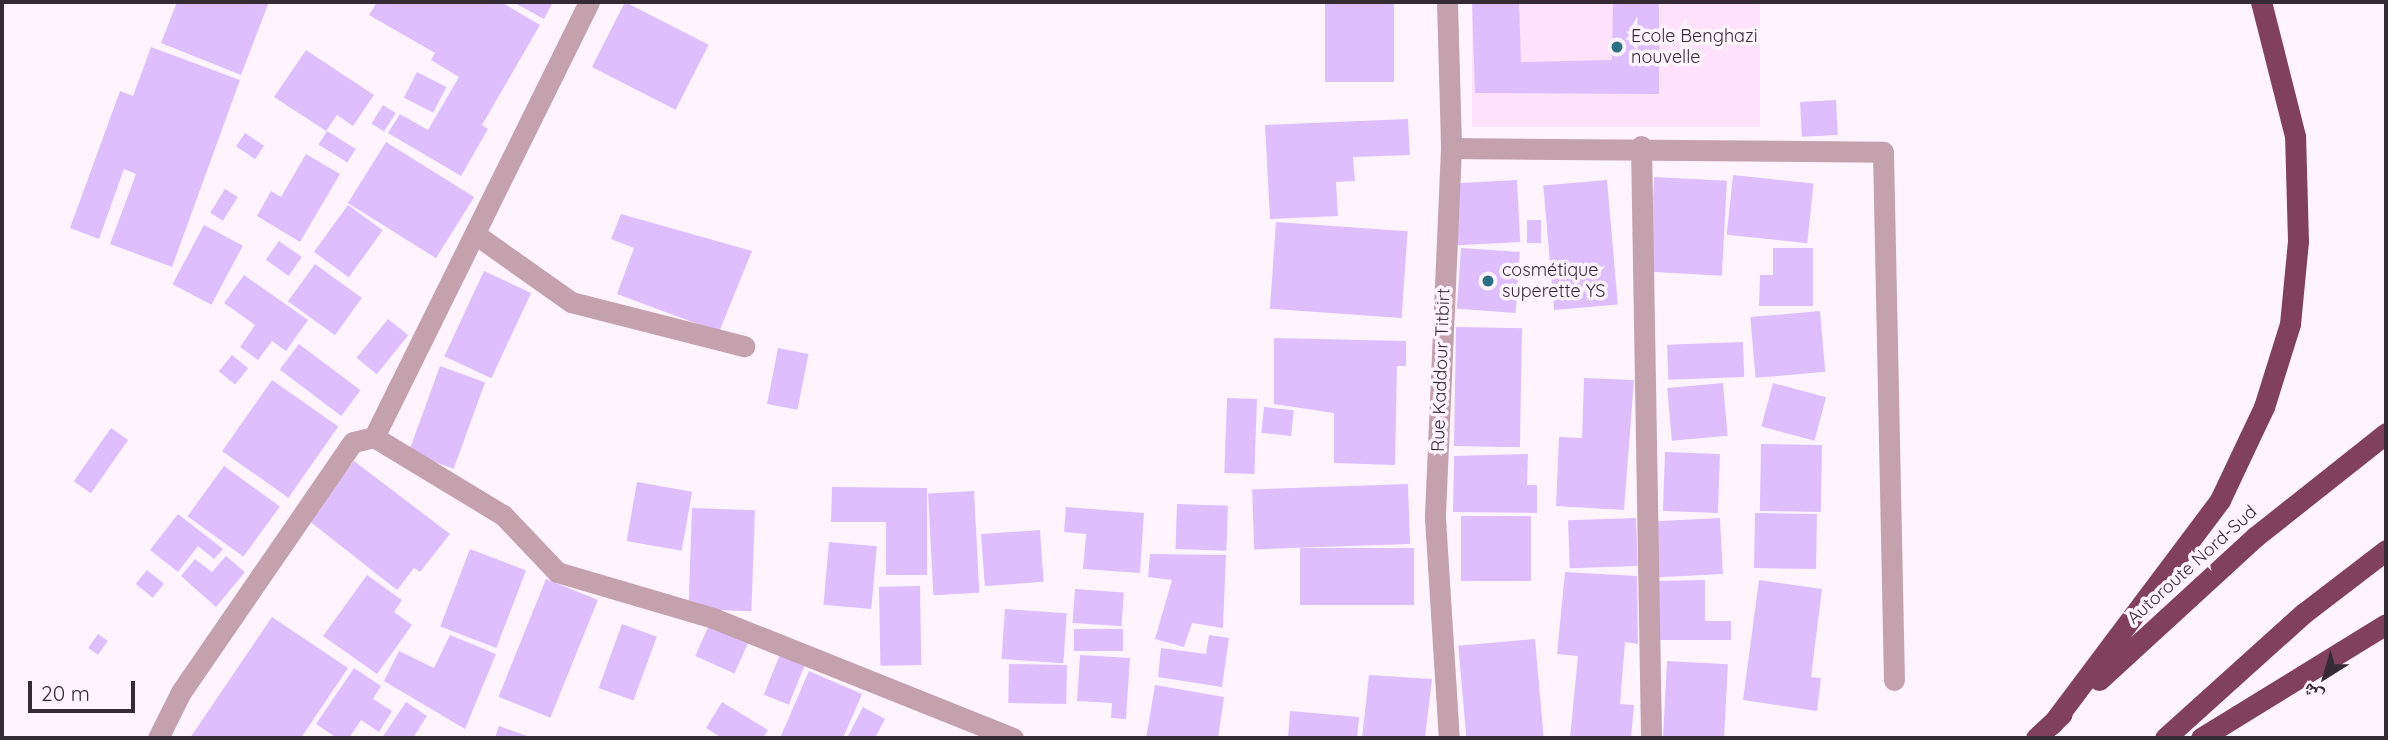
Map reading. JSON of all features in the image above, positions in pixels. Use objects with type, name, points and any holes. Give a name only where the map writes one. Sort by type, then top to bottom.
[{"type":"highway","points":[[2052,724],[2220,500],[2264,407],[2290,324],[2298,241],[2295,136],[2261,2]]},
{"type":"highway","name":"Autoroute Nord-Sud","points":[[2036,738],[2255,537],[2386,433]]},
{"type":"highway","points":[[2165,738],[2304,613],[2386,550]]},
{"type":"highway","points":[[2201,738],[2386,624]]},
{"type":"street","points":[[374,437],[589,2]]},
{"type":"street","name":"Rue Kaddour Titbirt","points":[[1447,2],[1451,148],[1435,518],[1449,738]]},
{"type":"street","points":[[1641,146],[1650,738]]},
{"type":"street","points":[[1451,148],[1641,146],[1883,152],[1895,680]]},
{"type":"street","points":[[475,234],[571,302],[744,346]]},
{"type":"street","points":[[158,738],[181,692],[353,442],[374,437],[503,515],[557,572],[713,618],[1013,738]]},
{"type":"shaded area","name":"Ecole Benghazi nouvelle","points":[[1472,2],[1760,2],[1760,127],[1472,127]]},
{"type":"building","points":[[177,2],[269,2],[241,75],[161,43]]},
{"type":"building","points":[[377,2],[501,2],[540,25],[482,125],[488,129],[461,176],[388,133],[400,114],[428,130],[459,77],[431,60],[435,53],[369,15]]},
{"type":"building","points":[[513,2],[553,2],[544,19]]},
{"type":"building","points":[[625,2],[709,45],[676,110],[592,67]]},
{"type":"building","points":[[1325,2],[1394,2],[1394,82],[1325,82]]},
{"type":"building","points":[[1472,2],[1519,2],[1521,62],[1612,60],[1613,2],[1659,2],[1659,94],[1475,93]]},
{"type":"building","points":[[151,47],[240,80],[172,267],[110,244],[136,174],[124,169],[99,239],[70,228],[120,91],[133,96]]},
{"type":"building","points":[[306,50],[374,95],[353,126],[337,115],[326,131],[274,97]]},
{"type":"building","points":[[417,72],[446,87],[433,113],[404,98]]},
{"type":"building","points":[[1836,100],[1838,135],[1802,137],[1800,102]]},
{"type":"building","points":[[383,105],[396,113],[384,132],[371,124]]},
{"type":"building","points":[[1408,119],[1410,155],[1353,157],[1355,181],[1336,182],[1338,216],[1270,219],[1265,125]]},
{"type":"building","points":[[327,131],[356,149],[347,163],[319,145]]},
{"type":"building","points":[[245,133],[264,146],[255,159],[236,146]]},
{"type":"building","points":[[386,142],[474,197],[436,258],[348,203]]},
{"type":"building","points":[[306,154],[340,174],[300,242],[257,216],[271,191],[281,197]]},
{"type":"building","points":[[1733,175],[1814,183],[1807,243],[1727,235]]},
{"type":"building","points":[[1654,177],[1727,181],[1722,276],[1649,272]]},
{"type":"building","points":[[1517,180],[1520,242],[1457,245],[1454,183]]},
{"type":"building","points":[[1607,180],[1618,305],[1554,310],[1543,186]]},
{"type":"building","points":[[225,189],[238,197],[223,221],[210,213]]},
{"type":"building","points":[[348,205],[383,230],[349,277],[314,252]]},
{"type":"building","points":[[621,214],[752,251],[719,332],[617,294],[634,248],[611,239]]},
{"type":"building","points":[[1527,220],[1541,220],[1541,243],[1527,243]]},
{"type":"building","points":[[1276,222],[1408,231],[1402,318],[1270,309]]},
{"type":"building","points":[[204,225],[243,246],[211,305],[173,284]]},
{"type":"building","points":[[279,241],[302,257],[289,276],[266,260]]},
{"type":"building","name":"cosmétique superette YS","points":[[1461,248],[1520,252],[1516,313],[1457,309]]},
{"type":"building","points":[[1773,248],[1813,248],[1813,306],[1759,306],[1760,275],[1773,275]]},
{"type":"building","points":[[315,264],[362,298],[335,335],[288,301]]},
{"type":"building","points":[[484,271],[531,293],[491,378],[444,356]]},
{"type":"building","points":[[244,275],[308,320],[286,351],[272,341],[258,360],[240,347],[255,325],[224,303]]},
{"type":"building","points":[[1820,311],[1825,372],[1756,378],[1750,317]]},
{"type":"building","points":[[388,319],[408,335],[377,374],[357,358]]},
{"type":"building","points":[[1456,327],[1522,328],[1520,447],[1454,446]]},
{"type":"building","points":[[1274,338],[1406,341],[1406,366],[1397,366],[1395,465],[1334,463],[1334,413],[1274,404]]},
{"type":"building","points":[[1743,342],[1744,377],[1668,380],[1667,345]]},
{"type":"building","points":[[299,344],[360,390],[341,416],[280,370]]},
{"type":"building","points":[[778,348],[808,354],[798,410],[767,404]]},
{"type":"building","points":[[232,355],[248,368],[235,385],[219,371]]},
{"type":"building","points":[[440,366],[485,382],[454,469],[409,452]]},
{"type":"building","points":[[1584,378],[1634,380],[1624,510],[1556,506],[1559,437],[1582,438]]},
{"type":"building","points":[[272,380],[338,426],[288,498],[222,451]]},
{"type":"building","points":[[1723,383],[1728,436],[1672,441],[1667,388]]},
{"type":"building","points":[[1773,383],[1826,397],[1814,441],[1761,426]]},
{"type":"building","points":[[1227,398],[1257,399],[1254,474],[1224,473]]},
{"type":"building","points":[[1264,407],[1294,410],[1291,436],[1261,433]]},
{"type":"building","points":[[111,428],[128,440],[91,493],[74,481]]},
{"type":"building","points":[[1761,444],[1822,445],[1821,512],[1760,511]]},
{"type":"building","points":[[1665,452],[1720,454],[1718,513],[1663,511]]},
{"type":"building","points":[[1528,454],[1527,485],[1537,485],[1537,513],[1453,512],[1454,456]]},
{"type":"building","points":[[354,461],[450,534],[420,572],[414,568],[397,590],[308,520]]},
{"type":"building","points":[[224,466],[280,507],[243,557],[188,516]]},
{"type":"building","points":[[637,482],[692,492],[682,551],[627,541]]},
{"type":"building","points":[[1408,484],[1410,544],[1254,549],[1252,489]]},
{"type":"building","points":[[832,487],[927,488],[927,575],[886,575],[886,522],[831,522]]},
{"type":"building","points":[[974,491],[979,593],[933,595],[928,493]]},
{"type":"building","points":[[1177,504],[1228,506],[1226,551],[1175,549]]},
{"type":"building","points":[[1066,507],[1144,513],[1140,573],[1083,569],[1086,534],[1064,532]]},
{"type":"building","points":[[692,508],[755,510],[751,611],[688,609]]},
{"type":"building","points":[[1755,513],[1817,514],[1816,569],[1754,568]]},
{"type":"building","points":[[178,514],[223,549],[214,559],[198,546],[178,572],[150,550]]},
{"type":"building","points":[[1461,516],[1531,516],[1531,581],[1461,581]]},
{"type":"building","points":[[1636,518],[1638,566],[1570,568],[1568,520]]},
{"type":"building","points":[[1720,518],[1723,574],[1659,577],[1656,521]]},
{"type":"building","points":[[1040,530],[1044,582],[985,586],[981,534]]},
{"type":"building","points":[[829,542],[877,546],[871,609],[824,605]]},
{"type":"building","points":[[1300,548],[1414,548],[1414,605],[1300,605]]},
{"type":"building","points":[[470,549],[526,571],[496,648],[440,626]]},
{"type":"building","points":[[1150,554],[1226,555],[1223,628],[1192,623],[1184,647],[1155,639],[1172,580],[1148,577]]},
{"type":"building","points":[[226,556],[245,572],[216,607],[181,576],[195,559],[212,572]]},
{"type":"building","points":[[147,570],[164,584],[153,598],[136,584]]},
{"type":"building","points":[[1565,572],[1637,576],[1638,644],[1625,642],[1620,704],[1634,705],[1631,738],[1570,738],[1578,656],[1557,654]]},
{"type":"building","points":[[367,575],[402,600],[394,612],[412,625],[377,674],[323,636]]},
{"type":"building","points":[[546,579],[598,600],[550,718],[498,697]]},
{"type":"building","points":[[1705,580],[1705,621],[1731,621],[1731,640],[1658,640],[1657,581]]},
{"type":"building","points":[[1759,580],[1822,589],[1811,677],[1821,678],[1817,711],[1743,700]]},
{"type":"building","points":[[920,586],[921,665],[880,666],[879,587]]},
{"type":"building","points":[[1075,589],[1124,592],[1122,626],[1073,623]]},
{"type":"building","points":[[1005,609],[1067,613],[1063,663],[1002,659]]},
{"type":"building","points":[[272,617],[348,668],[301,738],[190,738]]},
{"type":"building","points":[[622,624],[657,637],[634,701],[599,688]]},
{"type":"building","points":[[709,625],[748,642],[734,674],[695,656]]},
{"type":"building","points":[[1074,629],[1123,629],[1123,651],[1074,651]]},
{"type":"building","points":[[98,634],[108,641],[98,655],[88,648]]},
{"type":"building","points":[[450,635],[496,654],[465,729],[384,681],[399,651],[434,668]]},
{"type":"building","points":[[1209,635],[1229,638],[1222,687],[1158,677],[1161,648],[1206,654]]},
{"type":"building","points":[[1535,639],[1544,738],[1466,738],[1458,646]]},
{"type":"building","points":[[781,652],[806,662],[789,705],[764,695]]},
{"type":"building","points":[[1080,655],[1130,658],[1126,719],[1111,718],[1112,703],[1077,701]]},
{"type":"building","points":[[1667,661],[1728,664],[1724,738],[1663,738]]},
{"type":"building","points":[[1009,664],[1067,665],[1066,704],[1008,703]]},
{"type":"building","points":[[354,668],[381,686],[373,699],[392,711],[379,732],[361,720],[349,738],[337,738],[316,724]]},
{"type":"building","points":[[809,671],[862,694],[843,738],[780,738]]},
{"type":"building","points":[[1369,675],[1432,679],[1425,738],[1362,738]]},
{"type":"building","points":[[1155,685],[1224,697],[1218,738],[1146,738]]},
{"type":"building","points":[[406,702],[427,716],[413,738],[382,738]]},
{"type":"building","points":[[722,702],[768,730],[763,738],[722,738],[706,728]]},
{"type":"building","points":[[863,707],[885,719],[875,738],[847,738]]},
{"type":"building","points":[[1290,711],[1359,717],[1357,738],[1288,738]]},
{"type":"building","points":[[499,726],[533,738],[495,738]]},
{"type":"place","name":"Ecole Benghazi nouvelle","points":[[1617,47]]},
{"type":"place","name":"cosmétique superette YS","points":[[1488,281]]}]
